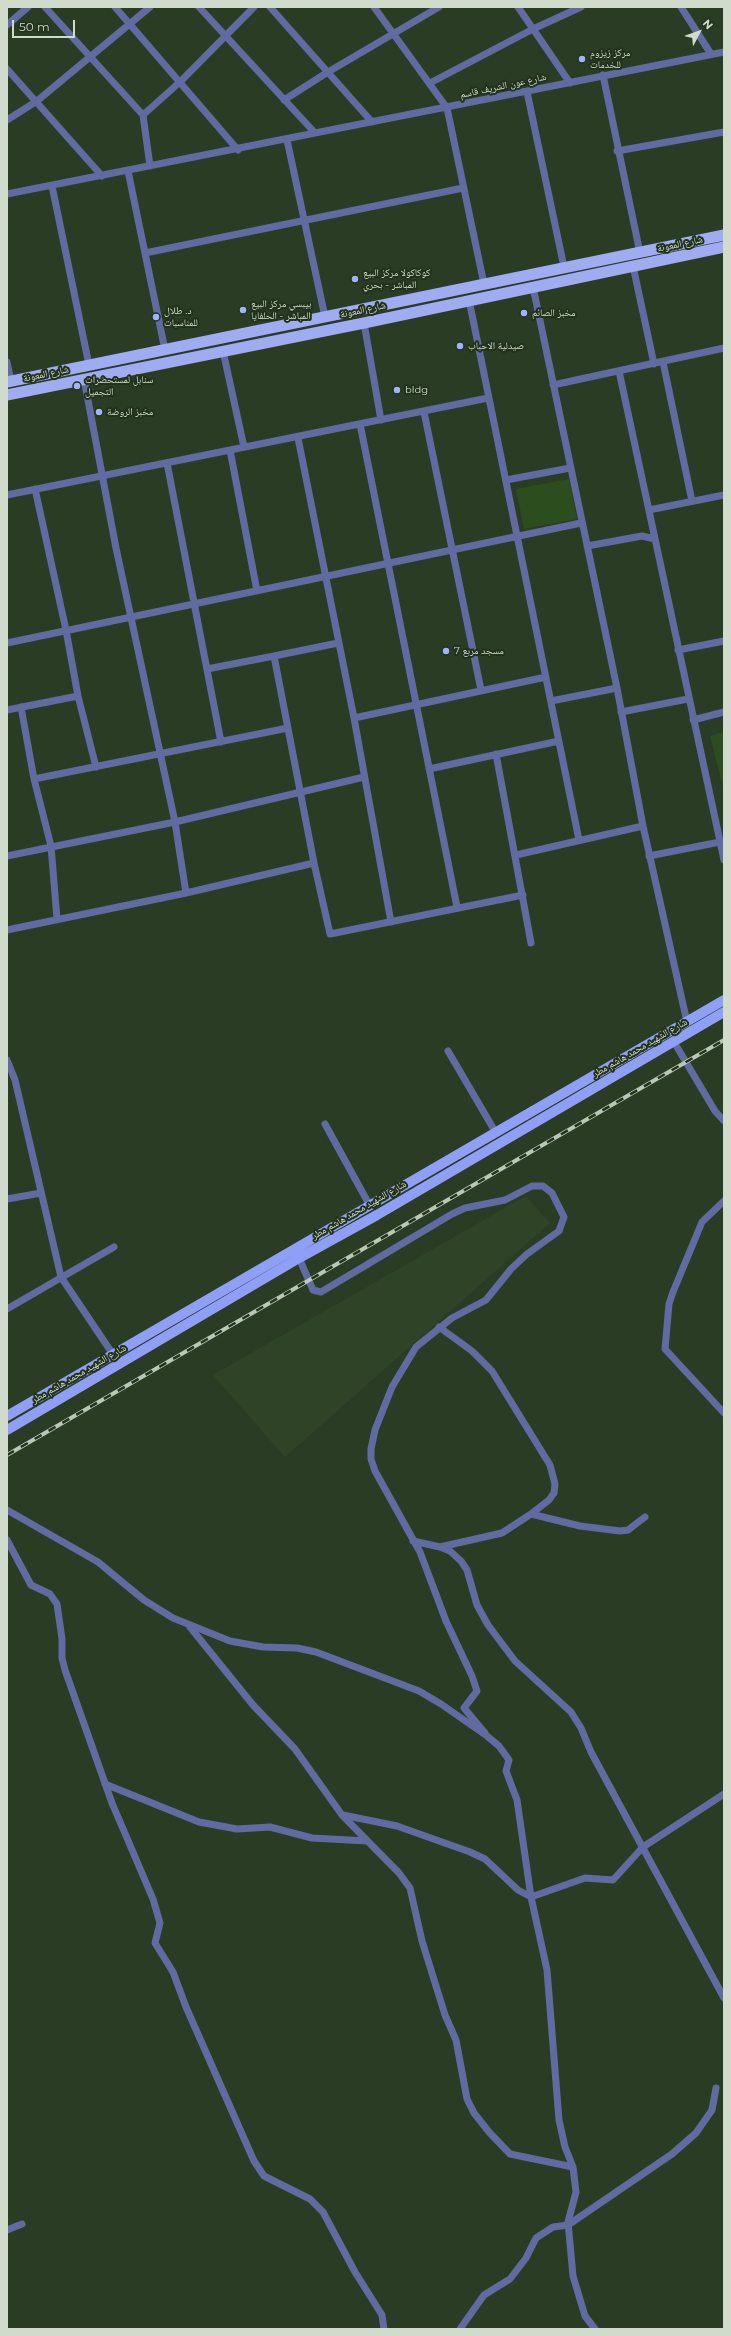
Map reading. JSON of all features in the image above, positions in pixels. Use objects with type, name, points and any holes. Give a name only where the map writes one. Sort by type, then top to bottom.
[{"type":"highway","name":"شارع المعونة","points":[[9,382],[724,235]]},
{"type":"highway","name":"شارع المعونة","points":[[7,394],[364,323],[724,247]]},
{"type":"main road","name":"شارع الشهيد محمد هاشم مطر","points":[[7,1416],[114,1356],[724,1000]]},
{"type":"main road","name":"شارع الشهيد محمد هاشم مطر","points":[[7,1430],[299,1258],[377,1215],[502,1140],[724,1012]]},
{"type":"street","points":[[7,25],[28,7]]},
{"type":"street","points":[[45,7],[143,115],[150,166]]},
{"type":"street","points":[[115,7],[181,81],[238,150]]},
{"type":"street","points":[[7,120],[37,101],[150,7]]},
{"type":"street","points":[[199,7],[226,34],[315,133]]},
{"type":"street","points":[[143,115],[181,81],[254,7]]},
{"type":"street","points":[[270,7],[372,122]]},
{"type":"street","points":[[374,7],[447,108],[484,284]]},
{"type":"street","points":[[284,100],[328,72],[439,7]]},
{"type":"street","points":[[518,7],[570,83]]},
{"type":"street","points":[[430,83],[533,29],[581,7]]},
{"type":"street","points":[[681,7],[711,54]]},
{"type":"street","name":"شارع عون الشريف قاسم","points":[[7,194],[238,150],[315,133],[724,52]]},
{"type":"street","points":[[7,69],[102,176]]},
{"type":"street","points":[[603,75],[617,151],[640,252]]},
{"type":"street","points":[[527,92],[564,268]]},
{"type":"street","points":[[617,151],[724,132]]},
{"type":"street","points":[[287,140],[325,317]]},
{"type":"street","points":[[128,171],[165,350]]},
{"type":"street","points":[[52,186],[89,365]]},
{"type":"street","points":[[145,253],[464,188]]},
{"type":"street","points":[[633,266],[654,364]]},
{"type":"street","points":[[533,287],[586,546],[617,688],[649,856],[687,1022]]},
{"type":"street","points":[[469,300],[579,840]]},
{"type":"street","points":[[364,323],[381,420]]},
{"type":"street","points":[[553,385],[724,348]]},
{"type":"street","points":[[223,351],[244,447]]},
{"type":"street","points":[[7,362],[9,382]]},
{"type":"street","points":[[663,362],[692,501]]},
{"type":"street","points":[[619,371],[688,699],[724,860]]},
{"type":"street","points":[[84,379],[101,475],[130,617],[175,822],[186,893]]},
{"type":"street","points":[[7,495],[101,475],[298,438],[488,398]]},
{"type":"street","points":[[424,412],[481,690]]},
{"type":"street","points":[[360,424],[457,907]]},
{"type":"street","points":[[298,438],[354,718],[391,922]]},
{"type":"street","points":[[230,450],[257,591]]},
{"type":"street","points":[[167,463],[221,742]]},
{"type":"street","points":[[506,480],[570,468]]},
{"type":"street","points":[[35,489],[66,630],[78,696],[96,767]]},
{"type":"street","points":[[649,510],[724,495]]},
{"type":"street","points":[[7,643],[325,578],[451,549],[582,523]]},
{"type":"street","points":[[586,546],[642,536],[655,539]]},
{"type":"street","points":[[678,650],[724,641]]},
{"type":"street","points":[[207,669],[338,643]]},
{"type":"street","points":[[274,656],[314,863],[330,934],[457,907],[523,895]]},
{"type":"street","points":[[354,718],[546,677]]},
{"type":"street","points":[[551,702],[617,688]]},
{"type":"street","points":[[7,710],[78,696]]},
{"type":"street","points":[[621,712],[688,699]]},
{"type":"street","points":[[21,707],[34,779],[51,846],[57,919]]},
{"type":"street","points":[[693,720],[724,712]]},
{"type":"street","points":[[34,779],[160,755],[288,728]]},
{"type":"street","points":[[429,769],[559,741]]},
{"type":"street","points":[[496,754],[516,855],[531,943]]},
{"type":"street","points":[[7,856],[175,822],[300,791],[364,777]]},
{"type":"street","points":[[516,855],[643,826]]},
{"type":"street","points":[[649,856],[720,842]]},
{"type":"street","points":[[7,930],[186,893],[314,863]]},
{"type":"street","points":[[674,1042],[715,1111],[724,1121]]},
{"type":"street","points":[[448,1051],[496,1133]]},
{"type":"street","points":[[7,1060],[15,1080],[61,1277],[114,1356]]},
{"type":"street","points":[[325,1124],[370,1206]]},
{"type":"street","points":[[299,1258],[313,1290],[321,1292],[452,1214],[466,1208],[506,1200],[532,1186],[548,1189],[552,1193],[564,1217],[559,1231],[527,1254],[511,1269],[486,1300],[438,1327],[416,1347],[405,1363],[384,1408],[371,1449],[371,1459],[375,1471],[426,1566],[440,1607],[472,1676],[477,1691],[464,1708],[480,1725],[487,1736]]},
{"type":"street","points":[[7,1199],[41,1193]]},
{"type":"street","points":[[724,1201],[702,1222],[676,1285],[669,1304],[665,1349],[724,1413]]},
{"type":"street","points":[[7,1309],[114,1247]]},
{"type":"street","points":[[438,1327],[472,1351],[492,1371],[550,1465],[555,1484],[554,1493],[549,1500],[502,1533],[440,1547]]},
{"type":"street","points":[[7,1510],[85,1553],[109,1570],[153,1607],[189,1625],[230,1641],[263,1647],[297,1648],[332,1658],[419,1691],[441,1704],[499,1746],[509,1760],[506,1771],[517,1800],[531,1897],[547,1970],[559,2120],[565,2147],[573,2167],[576,2192],[568,2225],[573,2276],[585,2316],[592,2328]]},
{"type":"street","points":[[531,1514],[580,1526],[620,1531],[628,1530],[645,1517]]},
{"type":"street","points":[[7,1540],[31,1585],[50,1594],[57,1604],[62,1639],[62,1658],[105,1784],[153,1899],[160,1923],[155,1944],[173,1972],[189,2014],[254,2161],[264,2176],[310,2199],[323,2212],[355,2272],[382,2315],[384,2329]]},
{"type":"street","points":[[413,1541],[440,1547],[450,1551],[462,1561],[467,1570],[483,1617],[515,1661],[562,1704],[578,1723],[591,1752],[724,1998]]},
{"type":"street","points":[[189,1625],[249,1701],[294,1749],[342,1815],[402,1876],[410,1888],[422,1941],[445,2015],[456,2040],[465,2093],[474,2113],[489,2132],[510,2154],[573,2167]]},
{"type":"street","points":[[105,1784],[199,1822],[237,1829],[270,1827],[312,1838],[367,1841]]},
{"type":"street","points":[[342,1815],[397,1826],[470,1852],[485,1860],[518,1890],[531,1897],[585,1878],[613,1880],[643,1847],[724,1794]]},
{"type":"street","points":[[460,2329],[484,2295],[510,2279],[526,2258],[536,2238],[553,2227],[568,2225],[672,2154],[696,2133],[712,2110],[716,2088]]},
{"type":"street","points":[[7,2230],[22,2224]]},
{"type":"shaded area","points":[[569,479],[577,519],[524,529],[516,489]]},
{"type":"shaded area","points":[[724,732],[724,790],[710,736]]},
{"type":"shaded area","points":[[526,1196],[550,1223],[285,1457],[213,1375]]},
{"type":"railway","points":[[7,1455],[724,1040]]},
{"type":"place","name":"مركز زيزوم للخدمات","points":[[582,59]]},
{"type":"place","name":"كوكاكولا مركز البيع المباشر - بحري","points":[[355,279]]},
{"type":"place","name":"بيبسي مركز البيع المباشر - الحلفايا","points":[[243,310]]},
{"type":"place","name":"مخبز الصائم","points":[[524,313]]},
{"type":"place","name":"د. طلال للمناسبات","points":[[156,317]]},
{"type":"place","name":"صيدلية الاحباب","points":[[460,346]]},
{"type":"place","name":"سنابل لمستحضرات التجميل","points":[[77,386]]},
{"type":"place","name":"bldg","points":[[397,390]]},
{"type":"place","name":"مخبز الروضة","points":[[99,412]]},
{"type":"place","name":"مسجد مربع 7","points":[[446,651]]}]
